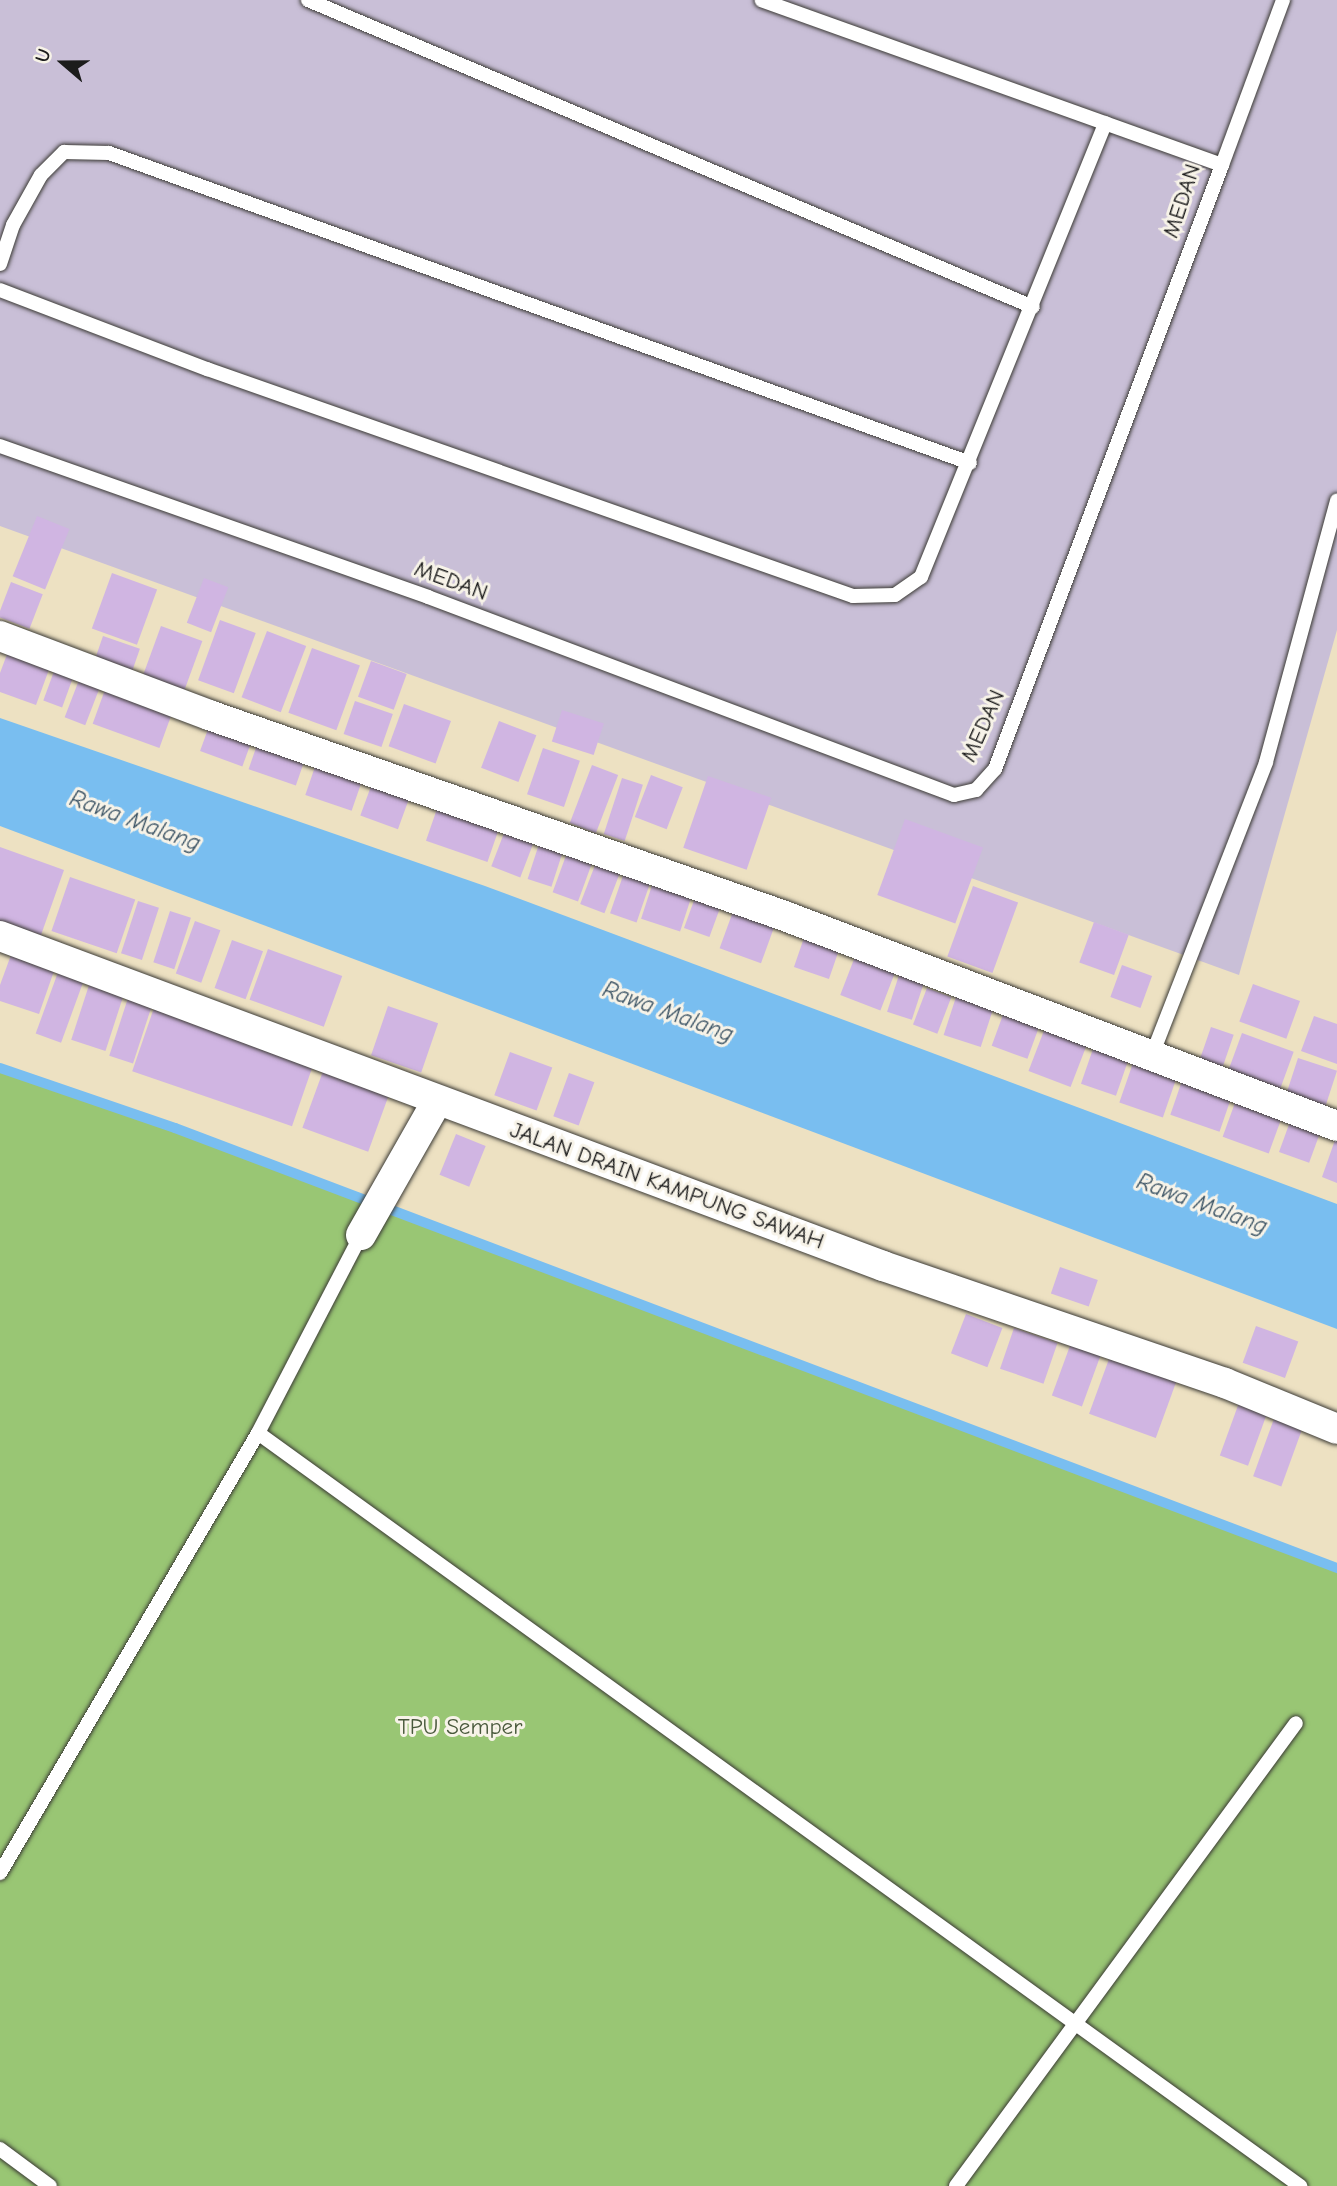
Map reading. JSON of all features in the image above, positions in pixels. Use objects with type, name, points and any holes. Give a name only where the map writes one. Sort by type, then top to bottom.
[{"type":"street","points":[[0,636],[209,715],[782,915],[1337,1126]]},
{"type":"street","name":"JALAN DRAIN KAMPUNG SAWAH","points":[[0,936],[883,1266],[1225,1383],[1337,1429]]},
{"type":"street","points":[[361,1235],[437,1101]]},
{"type":"lane","points":[[308,0],[1033,307]]},
{"type":"lane","name":"MEDAN","points":[[0,446],[429,597],[954,795],[976,790],[995,769],[1222,165],[762,0]]},
{"type":"lane","points":[[1222,165],[1283,0]]},
{"type":"lane","points":[[0,290],[207,369],[853,596],[895,595],[921,577],[970,463],[1105,123]]},
{"type":"lane","points":[[0,264],[13,225],[41,175],[64,152],[109,153],[970,463]]},
{"type":"lane","points":[[1152,1055],[1266,762],[1337,500]]},
{"type":"lane","points":[[0,1873],[258,1433],[361,1235]]},
{"type":"lane","points":[[258,1433],[1300,2186]]},
{"type":"lane","points":[[956,2186],[1073,2022],[1296,1723]]},
{"type":"lane","points":[[0,2149],[50,2186]]},
{"type":"shaded area","points":[[0,0],[1337,0],[1337,630],[1239,975],[0,526]]},
{"type":"green space","name":"TPU Semper","points":[[0,1068],[175,1128],[1337,1568],[1337,2186],[0,2186]]},
{"type":"water","name":"Rawa Malang","points":[[0,718],[485,886],[1337,1204],[1337,1329],[0,826]]},
{"type":"building","points":[[37,516],[69,529],[45,589],[13,576]]},
{"type":"building","points":[[112,573],[157,589],[137,645],[92,628]]},
{"type":"building","points":[[204,578],[228,587],[211,632],[187,623]]},
{"type":"building","points":[[11,582],[43,594],[29,629],[0,617]]},
{"type":"building","points":[[220,620],[256,633],[234,693],[198,680]]},
{"type":"building","points":[[161,626],[202,641],[184,691],[143,676]]},
{"type":"building","points":[[267,631],[306,646],[281,712],[242,697]]},
{"type":"building","points":[[103,636],[140,649],[131,674],[94,662]]},
{"type":"building","points":[[312,648],[360,665],[336,730],[288,713]]},
{"type":"building","points":[[9,649],[51,664],[36,705],[0,692],[0,673]]},
{"type":"building","points":[[371,661],[407,674],[394,710],[358,697]]},
{"type":"building","points":[[57,663],[76,670],[62,707],[43,701]]},
{"type":"building","points":[[79,680],[100,688],[85,725],[65,717]]},
{"type":"building","points":[[106,687],[173,711],[159,748],[93,724]]},
{"type":"building","points":[[355,701],[393,714],[381,747],[344,734]]},
{"type":"building","points":[[404,704],[451,721],[436,763],[389,746]]},
{"type":"building","points":[[562,710],[604,724],[594,755],[552,741]]},
{"type":"building","points":[[211,721],[253,736],[242,766],[200,751]]},
{"type":"building","points":[[499,721],[536,735],[518,782],[481,768]]},
{"type":"building","points":[[259,739],[306,755],[296,786],[249,769]]},
{"type":"building","points":[[543,748],[580,761],[564,807],[527,794]]},
{"type":"building","points":[[318,758],[364,774],[352,811],[305,795]]},
{"type":"building","points":[[592,765],[618,775],[596,833],[570,823]]},
{"type":"building","points":[[651,775],[683,787],[667,829],[635,817]]},
{"type":"building","points":[[708,776],[771,798],[747,870],[683,848]]},
{"type":"building","points":[[374,778],[412,792],[398,829],[360,816]]},
{"type":"building","points":[[622,778],[643,785],[625,841],[604,834]]},
{"type":"building","points":[[439,803],[500,824],[487,862],[426,841]]},
{"type":"building","points":[[905,819],[983,847],[955,924],[877,895]]},
{"type":"building","points":[[506,828],[535,839],[520,877],[491,866]]},
{"type":"building","points":[[540,841],[564,849],[551,887],[528,879]]},
{"type":"building","points":[[0,847],[64,870],[41,935],[0,921]]},
{"type":"building","points":[[568,850],[593,859],[578,902],[553,892]]},
{"type":"building","points":[[597,860],[621,869],[604,913],[580,904]]},
{"type":"building","points":[[626,867],[652,876],[637,922],[610,913]]},
{"type":"building","points":[[655,876],[694,889],[680,931],[641,919]]},
{"type":"building","points":[[70,877],[135,899],[117,953],[51,931]]},
{"type":"building","points":[[973,886],[1018,902],[992,973],[947,956]]},
{"type":"building","points":[[696,895],[721,904],[709,937],[684,928]]},
{"type":"building","points":[[138,901],[159,908],[142,960],[121,953]]},
{"type":"building","points":[[735,906],[776,921],[761,963],[720,948]]},
{"type":"building","points":[[170,911],[191,918],[174,969],[153,962]]},
{"type":"building","points":[[195,921],[220,930],[201,983],[176,974]]},
{"type":"building","points":[[1094,922],[1129,935],[1114,975],[1079,962]]},
{"type":"building","points":[[806,932],[841,944],[829,979],[794,967]]},
{"type":"building","points":[[232,940],[263,951],[246,999],[215,988]]},
{"type":"building","points":[[268,949],[342,976],[324,1027],[250,1000]]},
{"type":"building","points":[[856,954],[896,969],[880,1010],[840,995]]},
{"type":"building","points":[[11,955],[54,971],[39,1014],[0,1001],[0,985]]},
{"type":"building","points":[[61,964],[86,973],[61,1043],[36,1034]]},
{"type":"building","points":[[1122,965],[1152,976],[1140,1008],[1110,997]]},
{"type":"building","points":[[901,969],[926,977],[912,1020],[887,1012]]},
{"type":"building","points":[[91,979],[125,990],[105,1051],[71,1040]]},
{"type":"building","points":[[1253,984],[1300,1001],[1286,1039],[1239,1022]]},
{"type":"building","points":[[927,988],[951,997],[937,1034],[913,1024]]},
{"type":"building","points":[[129,995],[153,1003],[133,1064],[109,1056]]},
{"type":"building","points":[[956,997],[993,1009],[981,1047],[944,1035]]},
{"type":"building","points":[[155,1005],[315,1060],[292,1126],[132,1071]]},
{"type":"building","points":[[388,1006],[438,1023],[421,1072],[371,1055]]},
{"type":"building","points":[[1004,1012],[1040,1025],[1027,1059],[992,1046]]},
{"type":"building","points":[[1314,1016],[1337,1024],[1337,1064],[1301,1051]]},
{"type":"building","points":[[1211,1027],[1234,1035],[1221,1073],[1198,1065]]},
{"type":"building","points":[[1045,1028],[1087,1044],[1071,1087],[1029,1071]]},
{"type":"building","points":[[1242,1033],[1294,1052],[1278,1094],[1227,1075]]},
{"type":"building","points":[[1094,1046],[1129,1058],[1116,1096],[1081,1084]]},
{"type":"building","points":[[510,1052],[552,1067],[537,1111],[494,1095]]},
{"type":"building","points":[[1298,1058],[1337,1071],[1325,1109],[1286,1096]]},
{"type":"building","points":[[1134,1060],[1177,1075],[1163,1118],[1119,1103]]},
{"type":"building","points":[[326,1063],[392,1087],[368,1152],[302,1128]]},
{"type":"building","points":[[569,1073],[594,1082],[579,1125],[553,1116]]},
{"type":"building","points":[[1184,1075],[1233,1092],[1219,1132],[1170,1115]]},
{"type":"building","points":[[1236,1100],[1282,1117],[1269,1153],[1223,1137]]},
{"type":"building","points":[[1291,1119],[1321,1130],[1309,1163],[1279,1152]]},
{"type":"building","points":[[456,1134],[486,1146],[469,1187],[440,1175]]},
{"type":"building","points":[[1335,1140],[1337,1141],[1337,1183],[1322,1177]]},
{"type":"building","points":[[1060,1267],[1098,1280],[1089,1306],[1051,1293]]},
{"type":"building","points":[[966,1314],[1002,1328],[987,1367],[951,1353]]},
{"type":"building","points":[[1256,1326],[1298,1341],[1285,1378],[1243,1363]]},
{"type":"building","points":[[1014,1328],[1057,1343],[1043,1384],[1000,1369]]},
{"type":"building","points":[[1071,1343],[1101,1354],[1082,1407],[1052,1396]]},
{"type":"building","points":[[1113,1348],[1180,1372],[1156,1438],[1089,1414]]},
{"type":"building","points":[[1240,1400],[1268,1410],[1248,1466],[1220,1455]]},
{"type":"building","points":[[1275,1416],[1303,1426],[1281,1486],[1253,1476]]},
{"type":"waterway","points":[[0,1068],[175,1128],[1337,1568]]}]
